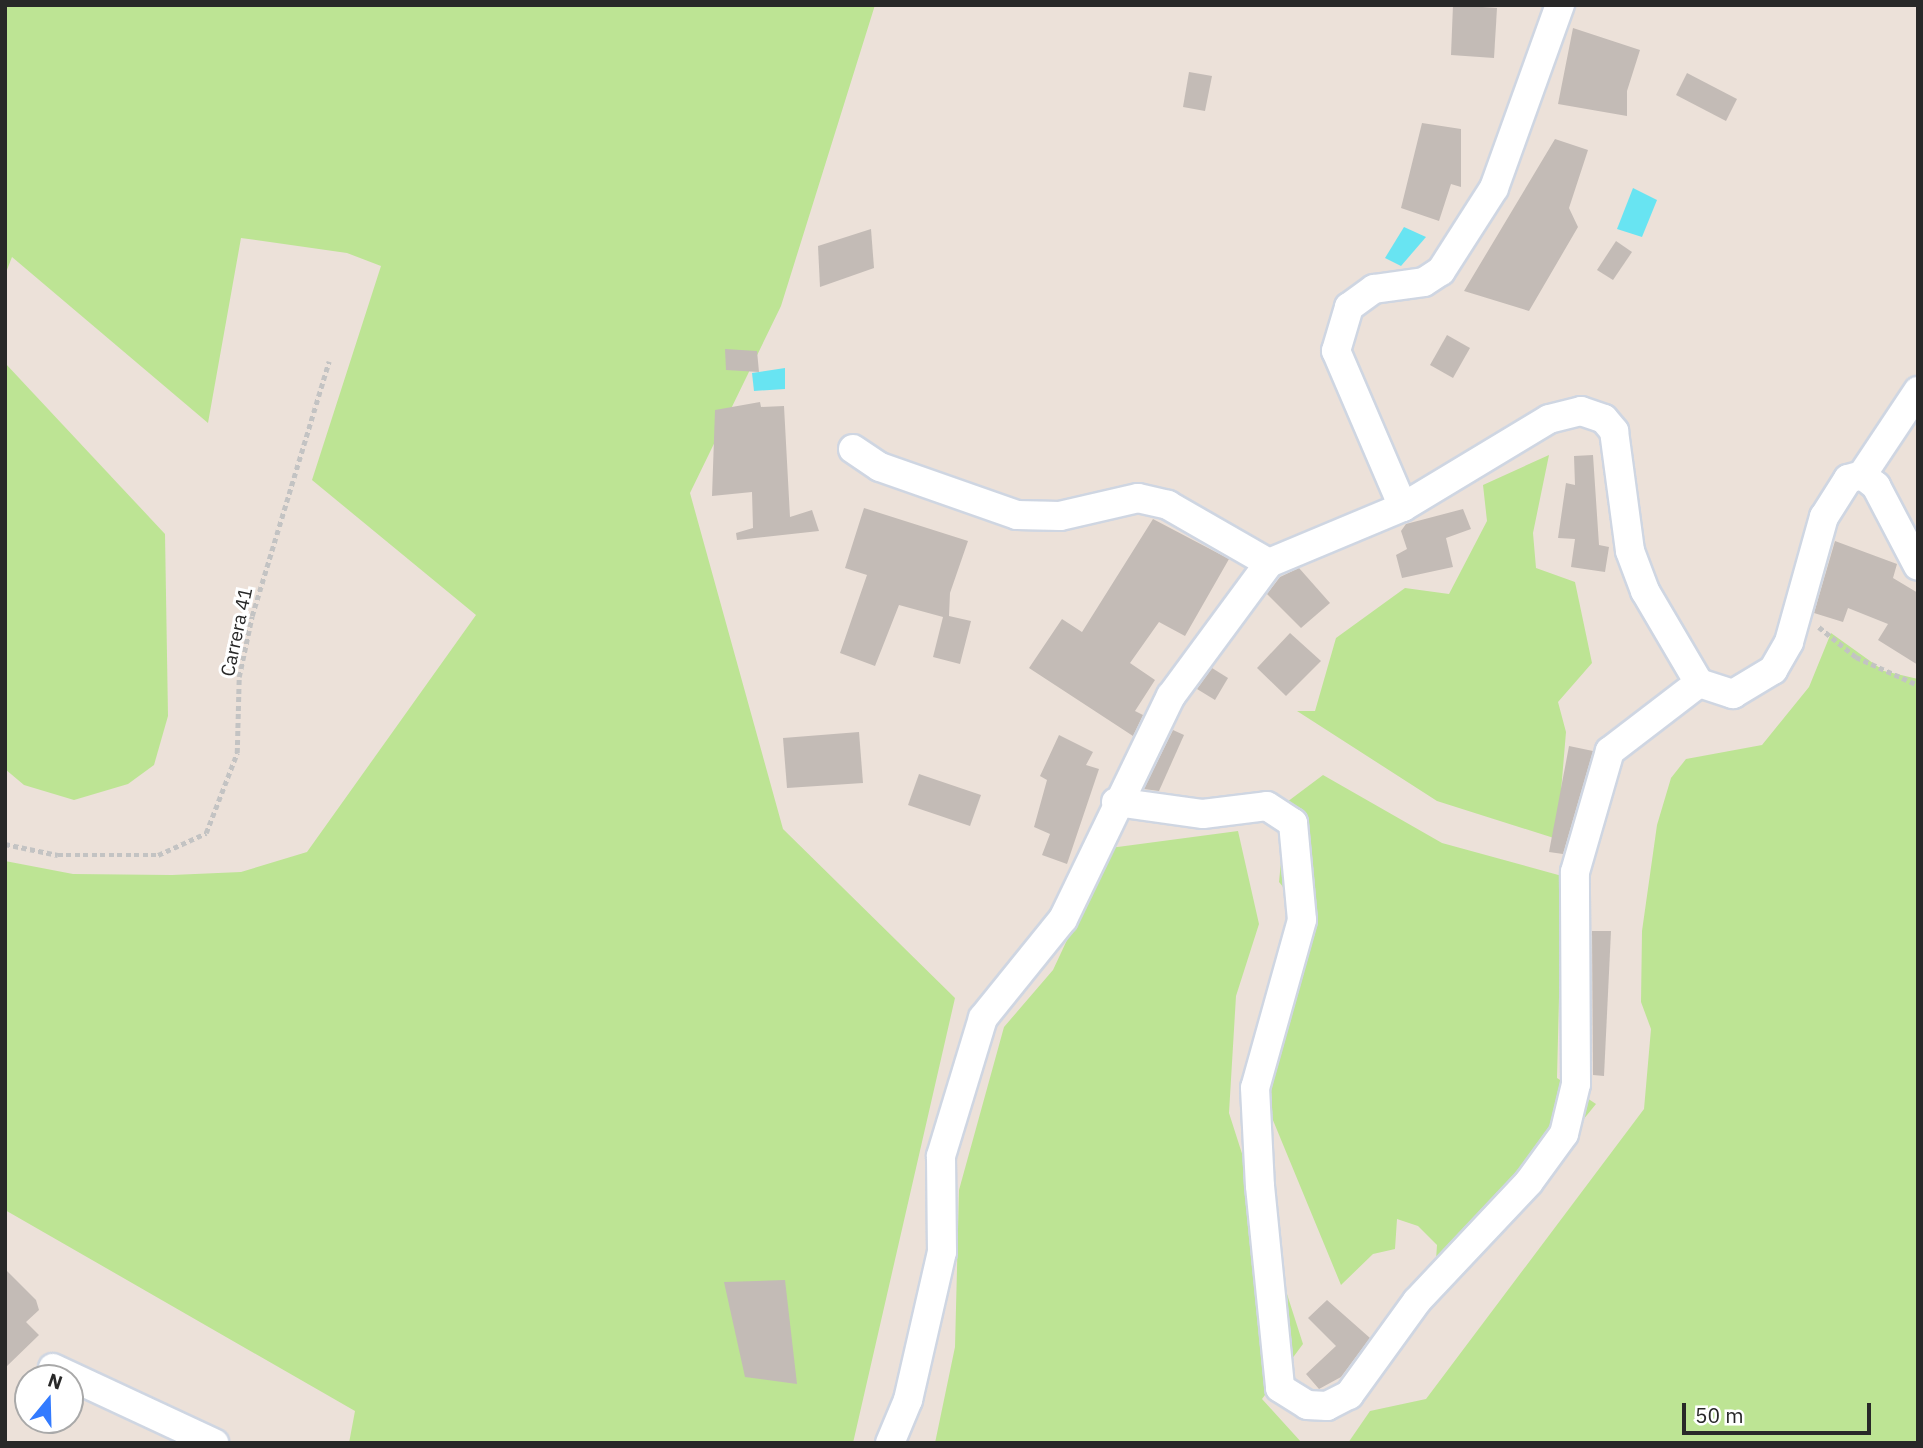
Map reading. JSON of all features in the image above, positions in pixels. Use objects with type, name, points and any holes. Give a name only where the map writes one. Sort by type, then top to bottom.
[{"type":"street","points":[[1403,507],[1336,351],[1349,307],[1374,289],[1424,282],[1441,271],[1494,188],[1560,5]]},
{"type":"street","points":[[890,1443],[908,1400],[942,1252],[940,1156],[979,1029],[1063,919],[1116,802],[1171,696],[1269,563],[1403,507],[1549,419],[1581,411],[1604,419],[1621,457],[1630,551],[1645,591],[1699,683],[1732,694],[1773,670],[1797,614],[1836,489],[1862,475],[1918,391]]},
{"type":"street","points":[[853,450],[880,467],[1017,515],[1060,516],[1138,498],[1168,505],[1269,563]]},
{"type":"street","points":[[1862,475],[1875,486],[1918,566]]},
{"type":"street","points":[[1116,802],[1203,814],[1267,806],[1293,823],[1302,920],[1255,1088],[1260,1186],[1280,1388],[1307,1405],[1327,1406],[1349,1395],[1417,1301],[1529,1182],[1564,1134],[1575,1097],[1575,872],[1610,751],[1699,683]]},
{"type":"street","points":[[84,1382],[214,1443]]},
{"type":"path","name":"Carrera 41","points":[[5,844],[58,855],[158,855],[206,833],[237,753],[239,677],[252,616],[329,361]]},
{"type":"path","points":[[1797,614],[1856,657],[1918,685]]},
{"type":"green space","points":[[5,5],[875,5],[781,306],[690,493],[783,829],[955,998],[853,1443],[349,1443],[355,1411],[5,1210],[5,861],[73,874],[172,875],[241,872],[307,852],[476,615],[312,480],[381,266],[347,253],[241,238],[208,423],[12,257],[5,275]]},
{"type":"green space","points":[[5,363],[165,534],[168,716],[154,765],[128,784],[74,800],[24,785],[5,769]]},
{"type":"green space","points":[[1549,455],[1533,533],[1536,568],[1575,582],[1592,663],[1558,702],[1566,732],[1557,839],[1437,801],[1297,711],[1315,711],[1336,638],[1405,588],[1449,594],[1487,521],[1483,485]]},
{"type":"green space","points":[[1831,633],[1884,671],[1918,679],[1918,1443],[1348,1443],[1370,1411],[1426,1399],[1644,1109],[1651,1029],[1641,1002],[1642,931],[1657,825],[1671,778],[1686,759],[1762,745],[1809,687]]},
{"type":"green space","points":[[1323,775],[1442,843],[1562,876],[1557,1078],[1596,1104],[1433,1304],[1437,1245],[1418,1226],[1397,1219],[1395,1249],[1373,1254],[1341,1285],[1265,1101],[1297,904],[1279,882],[1287,802]]},
{"type":"green space","points":[[1238,831],[1259,924],[1236,996],[1229,1113],[1303,1344],[1262,1399],[1302,1443],[935,1443],[955,1347],[959,1190],[1004,1027],[1053,970],[1110,848]]},
{"type":"water","points":[[1633,188],[1657,200],[1642,237],[1617,229]]},
{"type":"water","points":[[1404,227],[1426,237],[1401,266],[1385,258]]},
{"type":"water","points":[[785,368],[785,389],[754,391],[752,373]]},
{"type":"building","points":[[1453,5],[1497,8],[1494,58],[1451,55]]},
{"type":"building","points":[[1573,28],[1640,50],[1627,91],[1627,116],[1558,104]]},
{"type":"building","points":[[1189,72],[1212,76],[1205,111],[1183,107]]},
{"type":"building","points":[[1687,73],[1737,99],[1726,121],[1676,95]]},
{"type":"building","points":[[1422,123],[1461,129],[1461,187],[1451,184],[1439,221],[1401,208]]},
{"type":"building","points":[[1555,139],[1588,150],[1569,208],[1578,227],[1529,311],[1464,291]]},
{"type":"building","points":[[871,229],[874,268],[820,287],[818,246]]},
{"type":"building","points":[[1616,241],[1632,252],[1613,280],[1597,270]]},
{"type":"building","points":[[1447,335],[1470,348],[1453,378],[1430,365]]},
{"type":"building","points":[[725,349],[757,351],[759,372],[726,370]]},
{"type":"building","points":[[760,402],[761,407],[784,406],[790,517],[812,510],[819,531],[737,540],[736,533],[753,528],[752,492],[712,496],[715,410]]},
{"type":"building","points":[[1593,455],[1599,545],[1609,547],[1605,572],[1571,567],[1575,539],[1558,538],[1566,483],[1575,485],[1574,456]]},
{"type":"building","points":[[864,508],[968,541],[950,593],[949,616],[971,621],[960,664],[933,657],[943,617],[899,605],[875,666],[840,653],[867,575],[845,568]]},
{"type":"building","points":[[1463,509],[1471,529],[1446,538],[1453,567],[1402,578],[1396,555],[1407,549],[1401,531],[1406,524]]},
{"type":"building","points":[[1153,519],[1229,559],[1185,636],[1159,622],[1130,663],[1155,680],[1135,711],[1143,715],[1133,736],[1029,668],[1062,619],[1082,632]]},
{"type":"building","points":[[1835,541],[1897,564],[1893,578],[1918,593],[1918,665],[1878,640],[1888,624],[1848,608],[1843,622],[1814,613]]},
{"type":"building","points":[[1299,568],[1330,603],[1301,628],[1267,594],[1280,577]]},
{"type":"building","points":[[1290,633],[1321,661],[1286,696],[1257,668]]},
{"type":"building","points":[[1212,668],[1228,678],[1215,700],[1197,689]]},
{"type":"building","points":[[1173,730],[1184,735],[1159,791],[1144,789]]},
{"type":"building","points":[[859,732],[863,783],[787,788],[783,738]]},
{"type":"building","points":[[1059,735],[1093,752],[1086,765],[1099,769],[1067,864],[1042,855],[1050,834],[1034,827],[1047,780],[1040,776]]},
{"type":"building","points":[[1569,746],[1593,751],[1563,854],[1549,852]]},
{"type":"building","points":[[919,774],[981,795],[970,826],[908,805]]},
{"type":"building","points":[[1592,931],[1611,931],[1604,1076],[1593,1075]]},
{"type":"building","points":[[5,1269],[36,1300],[39,1310],[26,1322],[39,1335],[5,1368]]},
{"type":"building","points":[[785,1280],[797,1384],[745,1377],[724,1282]]},
{"type":"building","points":[[1327,1300],[1370,1338],[1341,1377],[1319,1389],[1306,1374],[1336,1346],[1308,1318]]}]
